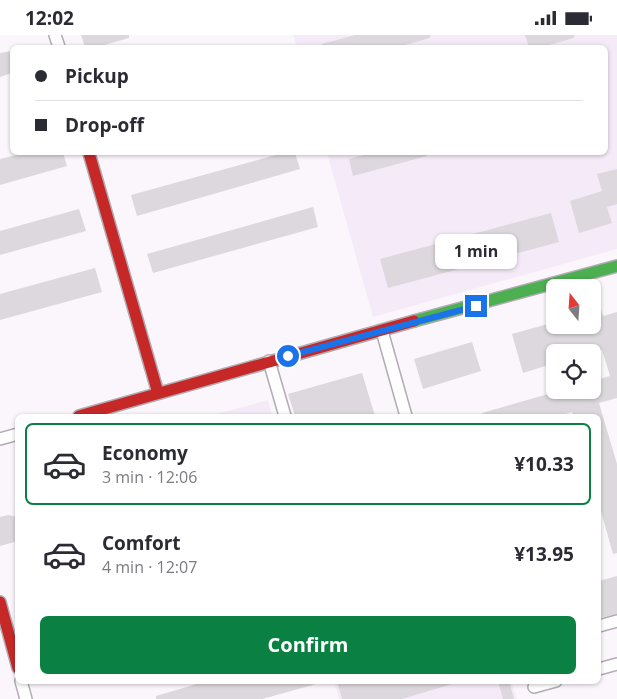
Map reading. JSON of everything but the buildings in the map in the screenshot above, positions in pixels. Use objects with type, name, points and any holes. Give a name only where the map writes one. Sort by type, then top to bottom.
[{"type":"street","points":[[90,155],[158,393]]},
{"type":"street","points":[[86,414],[269,361],[617,266]]},
{"type":"street","points":[[382,331],[405,414]]},
{"type":"street","points":[[269,361],[284,414]]},
{"type":"street","points":[[0,439],[15,435]]},
{"type":"street","points":[[0,602],[15,657]]},
{"type":"street","points":[[601,625],[617,621]]},
{"type":"street","points":[[601,668],[617,664]]},
{"type":"street","points":[[22,684],[26,699]]},
{"type":"street","points":[[533,684],[537,699]]},
{"type":"shaded area","points":[[293,35],[617,35],[617,249],[373,317],[328,155],[608,155],[608,45],[296,45]]},
{"type":"shaded area","points":[[268,400],[272,414],[216,414]]},
{"type":"shaded area","points":[[335,684],[512,684],[517,699],[339,699]]},
{"type":"traffic: fast","points":[[414,321],[617,266]]},
{"type":"traffic: jam","points":[[90,155],[158,393]]},
{"type":"traffic: jam","points":[[86,414],[414,321]]},
{"type":"traffic: jam","points":[[0,602],[15,657]]},
{"type":"route","points":[[288,356],[476,306]]}]
